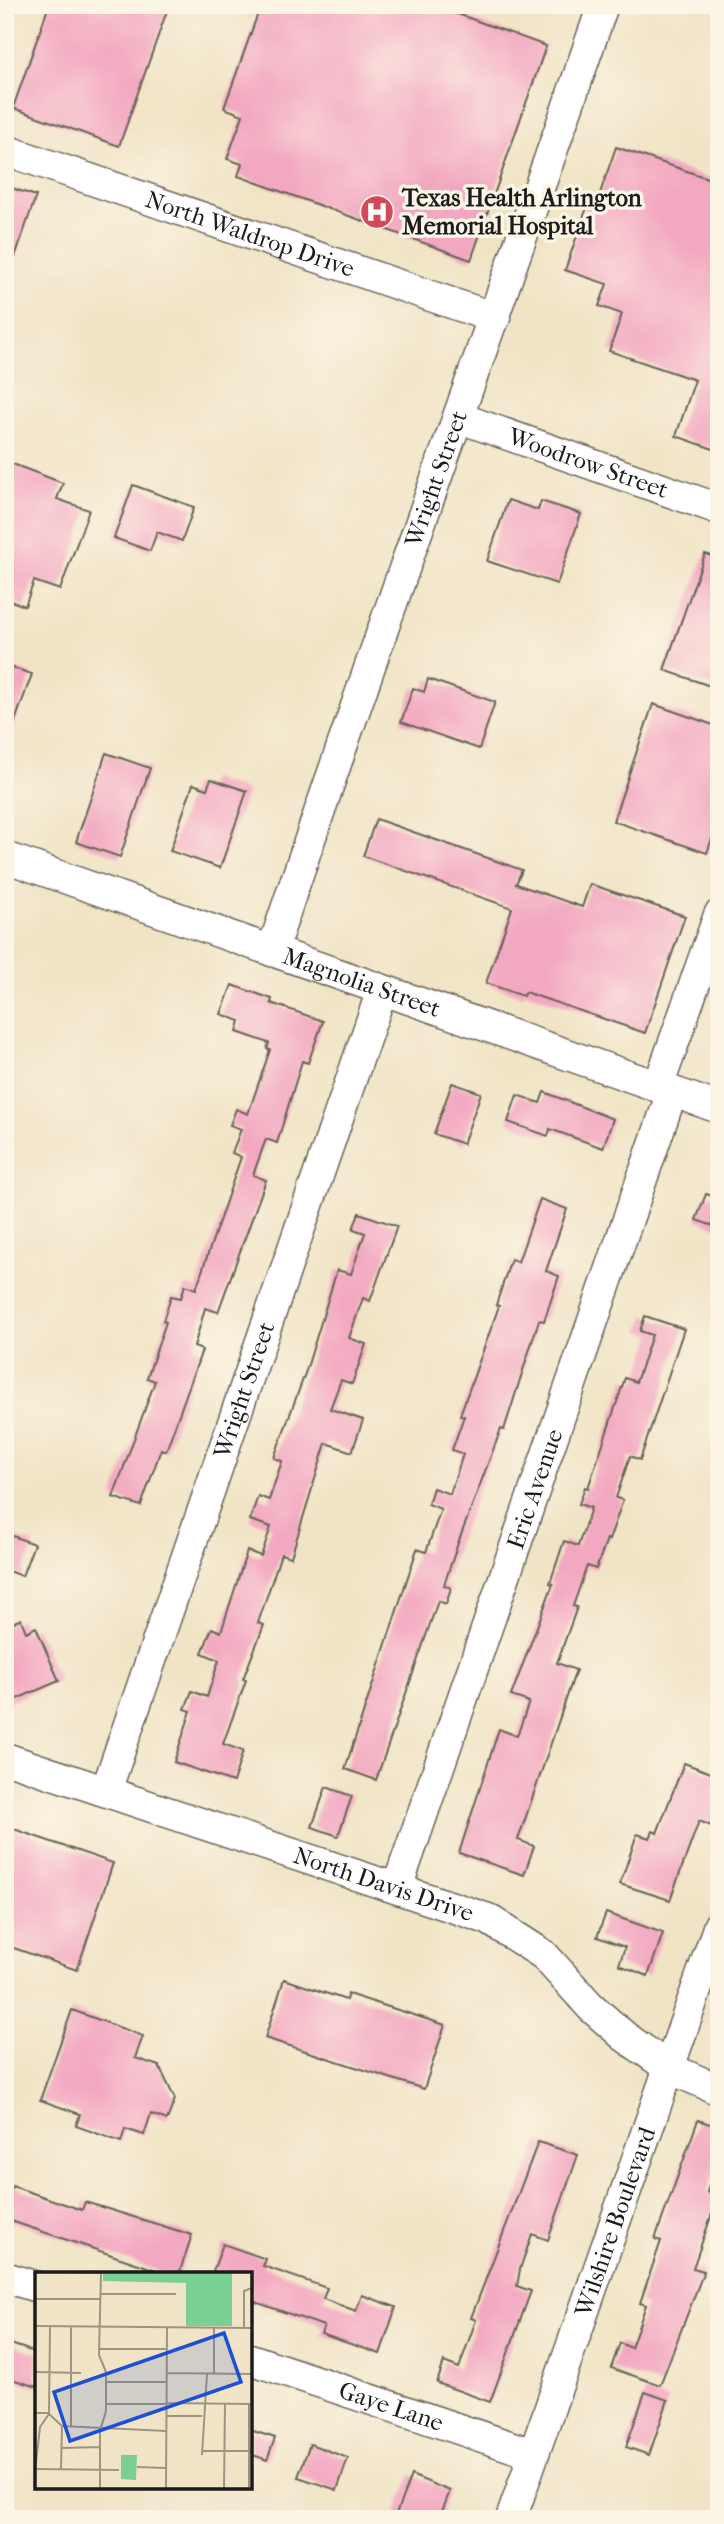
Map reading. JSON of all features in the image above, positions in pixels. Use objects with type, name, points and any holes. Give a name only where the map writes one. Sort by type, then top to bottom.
[{"type":"street","name":"Wright Street","points":[[272,951],[344,737],[460,418],[603,5]]},
{"type":"street","name":"North Waldrop Drive","points":[[5,150],[495,318]]},
{"type":"street","name":"Woodrow Street","points":[[460,418],[719,509]]},
{"type":"street","name":"Magnolia Street","points":[[5,857],[719,1108]]},
{"type":"street","name":"Eric Avenue","points":[[397,1888],[665,1089],[719,915]]},
{"type":"street","name":"Wright Street","points":[[107,1791],[382,990]]},
{"type":"street","name":"North Davis Drive","points":[[5,1758],[488,1919],[544,1955],[591,2007],[669,2068],[719,2091]]},
{"type":"street","name":"Wilshire Boulevard","points":[[511,2519],[719,1925]]},
{"type":"street","points":[[5,2277],[35,2286]]},
{"type":"street","name":"Gaye Lane","points":[[252,2360],[533,2454]]},
{"type":"building","points":[[49,5],[169,5],[119,146],[13,108]]},
{"type":"building","points":[[261,5],[433,5],[546,46],[471,260],[238,176],[242,164],[227,159],[243,115],[224,108]]},
{"type":"building","points":[[616,147],[719,182],[719,451],[676,436],[695,380],[609,351],[622,314],[599,306],[607,284],[565,270],[591,196],[598,199]]},
{"type":"building","points":[[5,186],[36,196],[8,277],[5,276]]},
{"type":"building","points":[[10,463],[63,483],[57,499],[89,510],[60,590],[34,581],[25,606],[5,599],[5,476]]},
{"type":"building","points":[[133,485],[194,507],[182,541],[157,532],[150,551],[114,538]]},
{"type":"building","points":[[508,500],[538,510],[541,501],[581,514],[557,584],[487,561]]},
{"type":"building","points":[[705,554],[719,558],[719,628],[712,647],[719,649],[719,689],[664,670]]},
{"type":"building","points":[[5,665],[32,674],[7,743],[5,743]]},
{"type":"building","points":[[428,679],[495,702],[479,749],[401,722],[413,688],[424,692]]},
{"type":"building","points":[[653,704],[719,727],[719,819],[707,853],[613,821]]},
{"type":"building","points":[[106,753],[150,768],[120,857],[76,842]]},
{"type":"building","points":[[211,779],[247,791],[220,868],[170,851],[193,784],[207,789]]},
{"type":"building","points":[[376,819],[522,870],[516,884],[582,907],[590,884],[685,916],[645,1033],[525,992],[523,996],[486,983],[512,908],[363,856]]},
{"type":"building","points":[[232,985],[272,999],[271,1003],[323,1021],[308,1063],[302,1061],[277,1143],[266,1139],[253,1175],[266,1180],[218,1312],[205,1308],[194,1347],[202,1350],[166,1451],[161,1449],[141,1506],[113,1497],[155,1381],[147,1378],[166,1322],[163,1321],[171,1296],[181,1298],[185,1285],[196,1289],[241,1157],[232,1153],[241,1129],[230,1125],[236,1109],[248,1114],[270,1050],[267,1049],[269,1043],[237,1032],[240,1021],[221,1014]]},
{"type":"building","points":[[452,1083],[481,1093],[463,1144],[434,1134]]},
{"type":"building","points":[[544,1092],[613,1119],[603,1148],[550,1129],[548,1136],[508,1122],[517,1095],[540,1103]]},
{"type":"building","points":[[706,1194],[719,1198],[719,1228],[696,1220]]},
{"type":"building","points":[[540,1199],[567,1209],[546,1271],[559,1276],[544,1321],[539,1320],[504,1430],[501,1429],[458,1543],[444,1585],[451,1588],[446,1604],[438,1601],[376,1780],[345,1769],[417,1549],[426,1552],[441,1509],[428,1504],[433,1488],[450,1494],[463,1454],[452,1450],[464,1416],[460,1415],[499,1306],[496,1305],[511,1259],[518,1262]]},
{"type":"building","points":[[359,1213],[397,1226],[370,1301],[363,1298],[349,1338],[366,1344],[352,1384],[341,1380],[330,1409],[363,1420],[352,1452],[326,1443],[291,1557],[281,1554],[258,1623],[264,1625],[243,1679],[246,1680],[223,1744],[243,1751],[233,1782],[174,1762],[191,1711],[185,1709],[192,1691],[207,1697],[219,1660],[202,1653],[212,1628],[221,1632],[247,1551],[261,1556],[271,1527],[250,1520],[258,1496],[269,1500],[282,1461],[274,1458],[307,1368],[337,1270],[351,1274],[365,1233],[353,1229]]},
{"type":"building","points":[[645,1316],[684,1329],[640,1460],[630,1456],[616,1498],[623,1500],[609,1540],[607,1539],[596,1569],[587,1566],[573,1606],[577,1607],[557,1663],[576,1670],[518,1840],[534,1846],[524,1875],[459,1853],[499,1729],[517,1736],[529,1702],[511,1696],[553,1584],[550,1583],[564,1541],[578,1546],[591,1508],[579,1504],[585,1487],[588,1488],[625,1378],[636,1382],[652,1335],[640,1331]]},
{"type":"building","points":[[5,1533],[34,1544],[22,1576],[5,1570]]},
{"type":"building","points":[[21,1619],[26,1632],[36,1627],[59,1681],[5,1704],[5,1626]]},
{"type":"building","points":[[684,1763],[719,1776],[713,1791],[719,1794],[719,1829],[699,1821],[670,1900],[620,1884],[637,1834],[650,1838],[653,1831],[657,1833]]},
{"type":"building","points":[[326,1787],[352,1796],[338,1836],[312,1827]]},
{"type":"building","points":[[5,1826],[113,1863],[77,1970],[5,1945]]},
{"type":"building","points":[[606,1913],[663,1933],[648,1976],[619,1965],[625,1947],[597,1937]]},
{"type":"building","points":[[284,1979],[346,2000],[348,1994],[445,2025],[424,2089],[265,2038]]},
{"type":"building","points":[[72,2010],[143,2036],[135,2058],[159,2066],[175,2099],[167,2120],[151,2114],[144,2135],[125,2129],[121,2142],[76,2126],[80,2114],[40,2100]]},
{"type":"building","points":[[698,2120],[719,2127],[719,2158],[707,2192],[718,2196],[693,2268],[704,2271],[660,2385],[611,2368],[620,2343],[631,2348],[646,2305],[640,2303],[661,2241],[655,2239]]},
{"type":"building","points":[[538,2142],[578,2155],[548,2240],[532,2234],[517,2286],[531,2291],[490,2402],[437,2383],[444,2362],[459,2368],[476,2320],[471,2318]]},
{"type":"building","points":[[12,2186],[82,2210],[85,2202],[192,2235],[180,2272],[162,2272],[5,2219],[5,2207]]},
{"type":"building","points":[[223,2244],[266,2259],[263,2266],[327,2288],[323,2299],[356,2311],[362,2295],[396,2307],[380,2354],[321,2334],[324,2326],[252,2301],[252,2272],[213,2272]]},
{"type":"building","points":[[5,2342],[35,2352],[35,2386],[5,2377]]},
{"type":"building","points":[[645,2392],[668,2400],[649,2455],[626,2447]]},
{"type":"building","points":[[252,2431],[275,2438],[267,2460],[252,2455]]},
{"type":"building","points":[[310,2444],[348,2458],[337,2490],[298,2477]]},
{"type":"building","points":[[411,2475],[450,2491],[439,2519],[394,2519]]},
{"type":"place","name":"Texas Health Arlington Memorial Hospital","points":[[377,212]]}]
